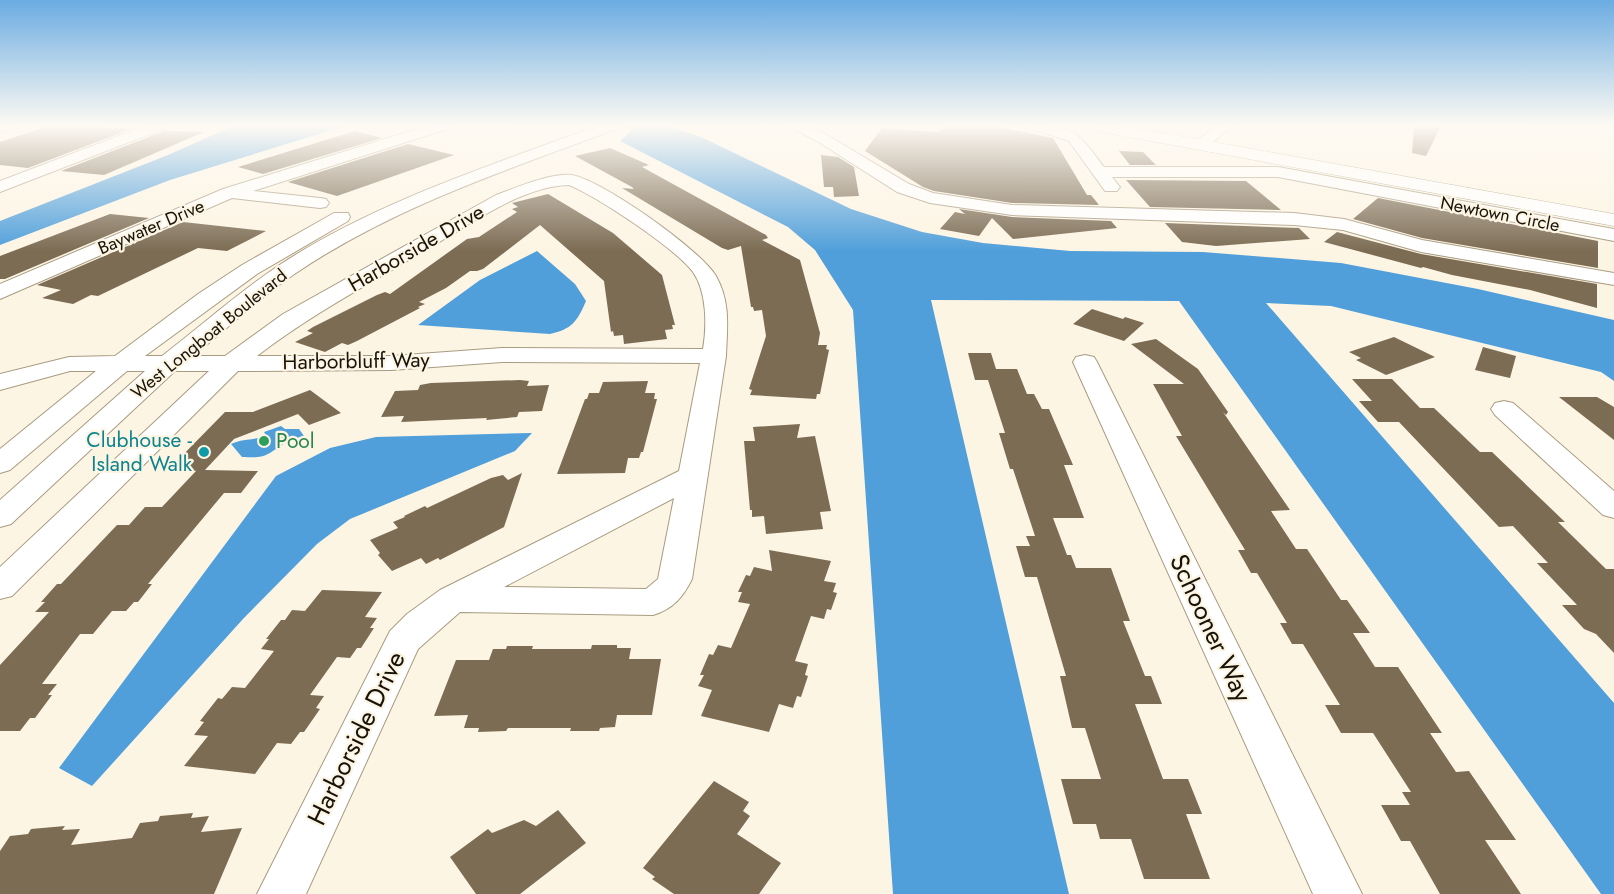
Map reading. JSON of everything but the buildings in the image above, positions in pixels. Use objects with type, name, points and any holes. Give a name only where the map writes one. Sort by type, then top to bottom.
[{"type":"main road","points":[[1333,168],[1614,208]]},
{"type":"main road","points":[[1372,168],[1614,213]]},
{"type":"main road","points":[[1488,191],[1614,220]]},
{"type":"street","points":[[0,187],[50,168]]},
{"type":"street","name":"Baywater Drive","points":[[0,292],[229,194],[311,168]]},
{"type":"street","name":"West Longboat Boulevard","points":[[0,464],[122,362],[243,272],[332,221],[379,198],[458,168]]},
{"type":"street","name":"West Longboat Boulevard","points":[[0,517],[170,362],[288,269],[363,226],[442,189],[495,168]]},
{"type":"street","points":[[870,168],[903,188],[930,198],[1012,210],[1294,219],[1344,225],[1421,246],[1614,279]]},
{"type":"street","points":[[1096,168],[1131,212]]},
{"type":"street","name":"Newtown Circle","points":[[1099,172],[1278,172],[1614,235]]},
{"type":"street","name":"Harborside Drive","points":[[0,587],[233,362],[291,319],[502,199],[519,192],[570,179],[592,189],[634,217],[702,270],[716,309],[717,335],[714,356],[675,579],[670,589],[653,602],[452,599]]},
{"type":"street","points":[[229,194],[320,204]]},
{"type":"street","name":"Harborbluff Way","points":[[0,382],[69,364],[122,362],[391,363],[502,355],[714,356]]},
{"type":"street","name":"Schooner Way","points":[[1085,362],[1338,894]]},
{"type":"street","points":[[1504,409],[1614,508]]},
{"type":"street","name":"Harborside Drive","points":[[281,894],[403,641],[420,624],[452,599],[694,475]]},
{"type":"water","points":[[136,168],[210,168],[170,180],[0,245],[0,221]]},
{"type":"water","points":[[672,168],[765,168],[851,209],[922,232],[983,243],[1070,251],[1203,252],[1341,263],[1478,289],[1614,320],[1614,381],[1601,372],[1331,306],[1266,303],[1614,703],[1614,894],[1601,894],[1179,301],[931,300],[1069,894],[893,894],[853,310],[815,250],[788,227]]},
{"type":"water","points":[[537,251],[575,284],[586,301],[580,314],[569,327],[550,334],[418,325],[480,280]]},
{"type":"water","name":"Pool","points":[[281,426],[285,429],[299,429],[304,436],[287,442],[260,457],[242,457],[231,444],[262,437],[266,435],[264,432]]},
{"type":"water","points":[[532,433],[515,451],[350,519],[317,544],[243,619],[92,786],[59,768],[276,476],[330,448],[376,437]]},
{"type":"place","name":"Pool","points":[[264,441]]},
{"type":"place","name":"Clubhouse - Island Walk","points":[[204,452]]}]
